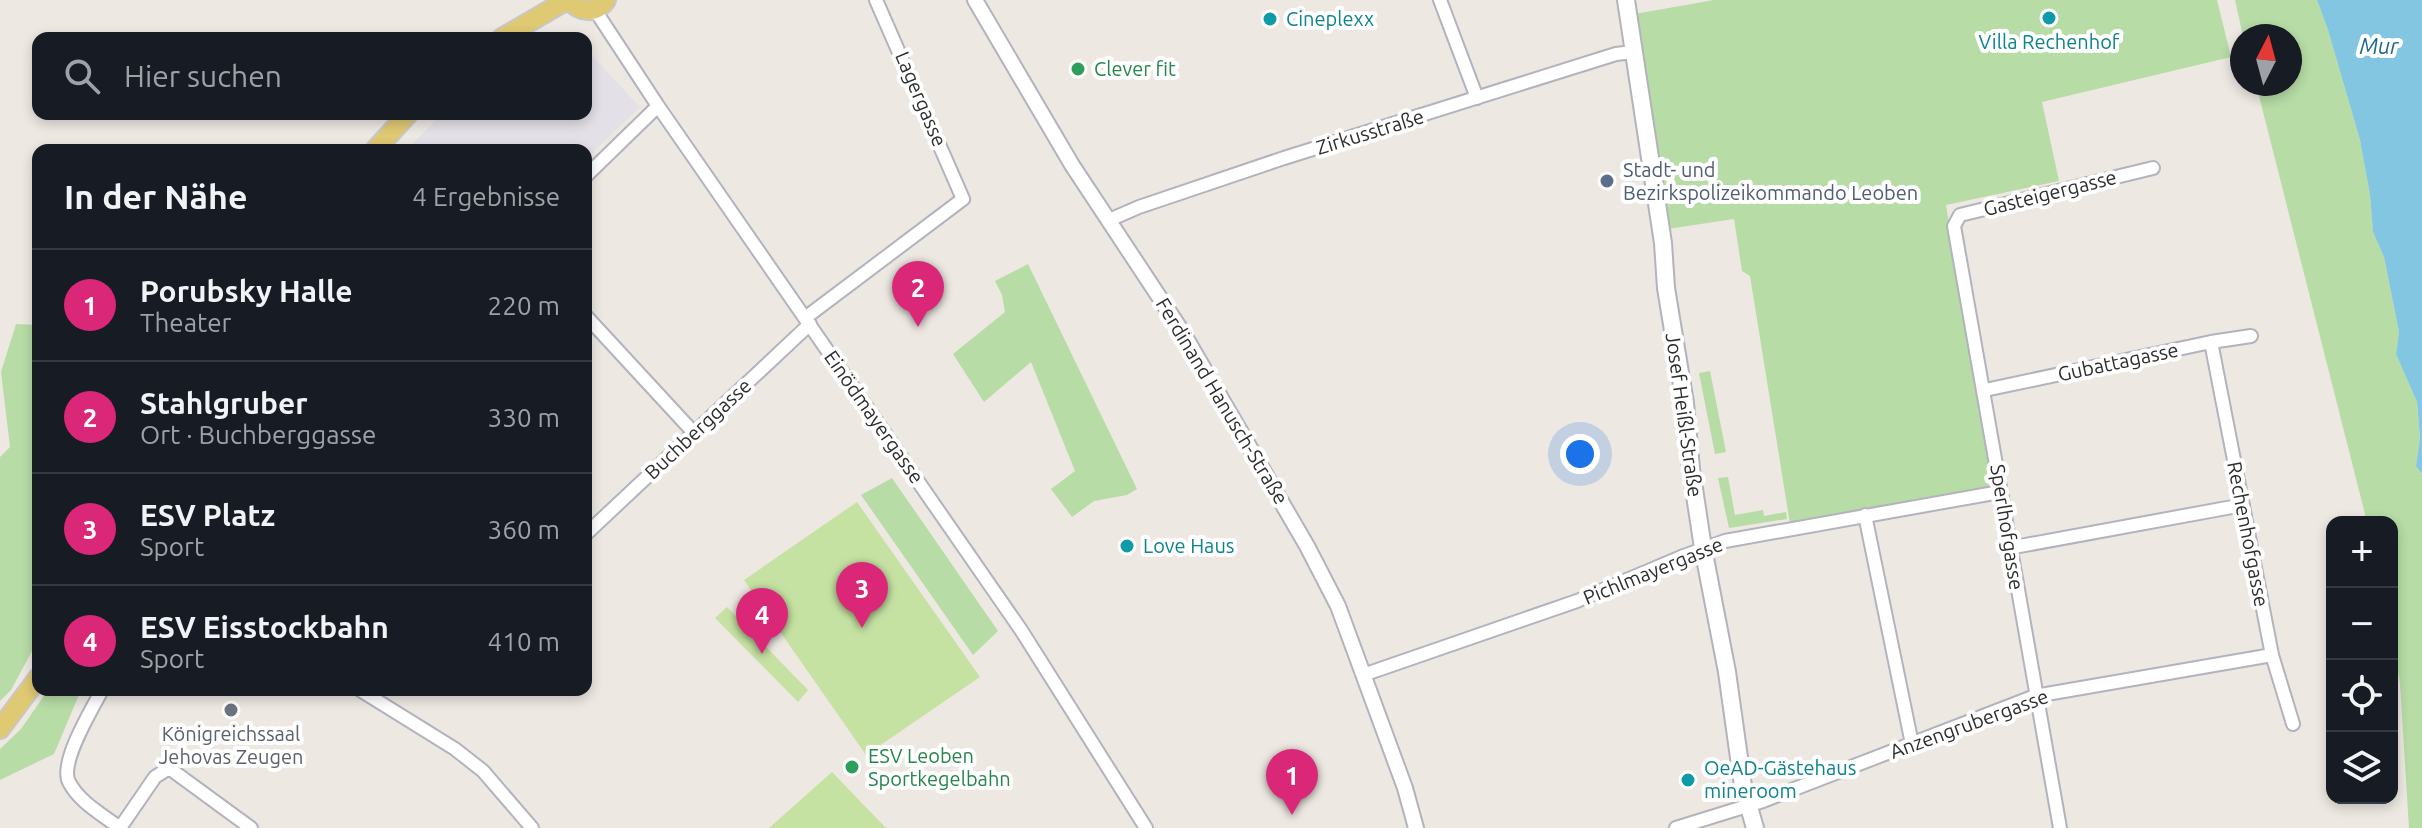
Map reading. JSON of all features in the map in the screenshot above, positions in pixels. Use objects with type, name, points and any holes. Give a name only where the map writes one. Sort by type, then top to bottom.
[{"type":"main road","points":[[512,32],[568,0],[580,9],[600,5]]},
{"type":"main road","name":"Josef Heißl-Straße","points":[[1626,0],[1663,243],[1666,288],[1685,403],[1703,548],[1727,672],[1739,760],[1755,828]]},
{"type":"main road","points":[[380,144],[402,120]]},
{"type":"main road","points":[[0,729],[32,686]]},
{"type":"street","name":"Lagergasse","points":[[876,0],[963,199]]},
{"type":"street","name":"Ferdinand Hanusch-Straße","points":[[975,0],[1063,151],[1224,401],[1307,546],[1338,606],[1405,788],[1416,828]]},
{"type":"street","points":[[1440,0],[1477,98]]},
{"type":"street","name":"Einödmayergasse","points":[[600,5],[658,106],[1021,630],[1146,828]]},
{"type":"street","name":"Zirkusstraße","points":[[1109,220],[1284,158],[1616,54],[1633,52]]},
{"type":"street","points":[[592,170],[658,106]]},
{"type":"street","name":"Gasteigergasse","points":[[1954,226],[1960,215],[2153,168]]},
{"type":"street","name":"Buchberggasse","points":[[592,528],[695,434],[808,321],[963,199]]},
{"type":"street","name":"Sperlhofgasse","points":[[1954,226],[2060,828]]},
{"type":"street","points":[[592,322],[695,434]]},
{"type":"street","name":"Gubattagasse","points":[[1985,390],[2251,336]]},
{"type":"street","name":"Rechenhofgasse","points":[[2211,342],[2272,655],[2293,724]]},
{"type":"street","name":"Pichlmayergasse","points":[[1363,675],[1577,601],[1725,541],[2000,492]]},
{"type":"street","points":[[2009,548],[2243,505]]},
{"type":"street","points":[[1865,515],[1912,744]]},
{"type":"street","name":"Anzengrubergasse","points":[[1676,828],[1748,805],[2035,696],[2272,655]]},
{"type":"street","points":[[99,696],[68,763],[67,780],[81,798],[120,828],[155,777],[169,768],[251,828]]},
{"type":"street","points":[[370,696],[455,749],[483,771],[532,828]]},
{"type":"shaded area","points":[[592,55],[640,107],[592,153],[592,144],[412,144],[436,120],[592,120]]},
{"type":"green space","points":[[1714,0],[2217,0],[2230,57],[2042,102],[2059,181],[1946,205],[1992,487],[1790,524],[1750,276],[1742,271],[1734,219],[1661,230],[1629,15]]},
{"type":"green space","points":[[2235,0],[2317,0],[2360,140],[2373,232],[2384,257],[2399,332],[2396,354],[2417,402],[2420,437],[2416,466],[2422,474],[2422,828],[2409,828],[2398,671],[2398,516],[2365,516],[2259,96],[2302,96],[2302,24],[2240,24]]},
{"type":"green space","points":[[1028,264],[1137,489],[1127,495],[1094,501],[1072,517],[1051,489],[1075,471],[1031,362],[984,402],[953,354],[1005,312],[995,281]]},
{"type":"green space","points":[[16,324],[32,325],[32,651],[11,690],[0,701],[0,457],[10,447],[1,372]]},
{"type":"green space","points":[[1710,371],[1726,452],[1715,454],[1699,373]]},
{"type":"green space","points":[[1728,477],[1735,515],[1763,510],[1764,516],[1786,512],[1787,519],[1729,528],[1718,478]]},
{"type":"green space","points":[[892,478],[998,631],[973,655],[861,495]]},
{"type":"green space","points":[[857,502],[980,677],[866,755],[744,580]]},
{"type":"green space","points":[[727,607],[808,690],[798,702],[715,618]]},
{"type":"green space","points":[[44,696],[78,696],[54,754],[0,780],[0,749],[21,729]]},
{"type":"green space","points":[[832,772],[886,828],[769,828]]},
{"type":"water","name":"Mur","points":[[2317,0],[2422,0],[2422,474],[2416,466],[2420,437],[2417,402],[2396,354],[2399,332],[2384,257],[2373,232],[2360,140]]},
{"type":"place","name":"Villa Rechenhof","points":[[2049,18]]},
{"type":"place","name":"Cineplexx","points":[[1270,19]]},
{"type":"place","name":"Clever fit","points":[[1078,69]]},
{"type":"place","name":"Stadt- und Bezirkspolizeikommando Leoben","points":[[1607,181]]},
{"type":"place","name":"Stahlgruber","points":[[918,327]]},
{"type":"place","name":"Love Haus","points":[[1127,546]]},
{"type":"place","name":"ESV Platz","points":[[862,628]]},
{"type":"place","name":"ESV Eisstockbahn","points":[[762,654]]},
{"type":"place","name":"Königreichssaal Jehovas Zeugen","points":[[231,710]]},
{"type":"place","name":"ESV Leoben Sportkegelbahn","points":[[852,767]]},
{"type":"place","name":"OeAD-Gästehaus mineroom","points":[[1688,780]]},
{"type":"place","name":"Porubsky Halle","points":[[1292,815]]}]
